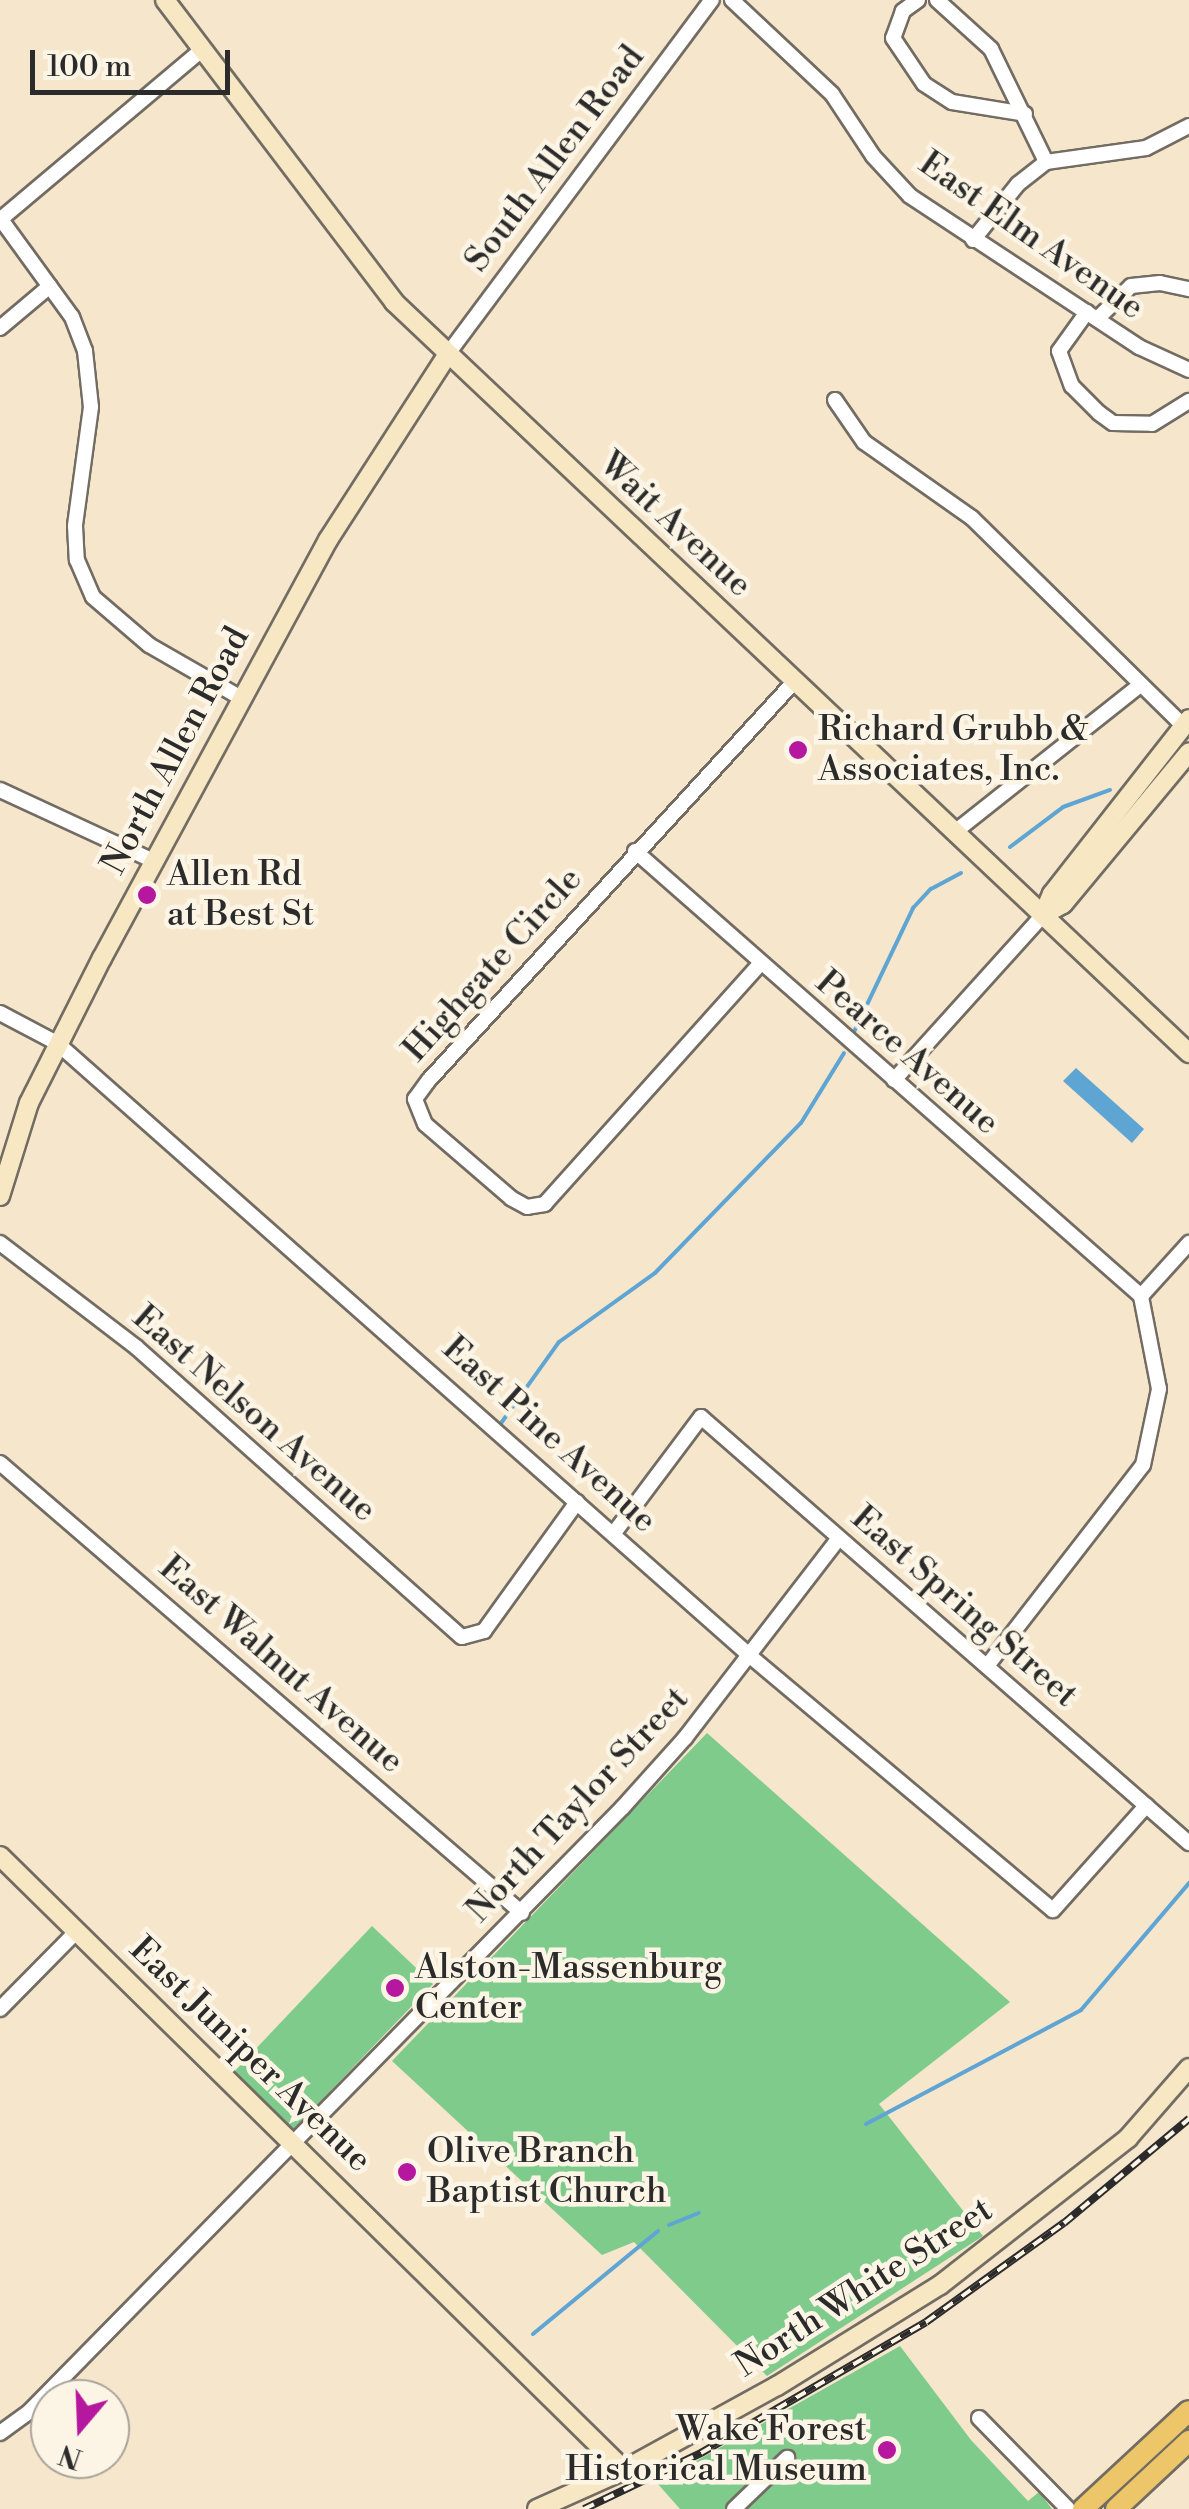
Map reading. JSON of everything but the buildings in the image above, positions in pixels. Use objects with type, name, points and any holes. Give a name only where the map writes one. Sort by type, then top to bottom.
[{"type":"main road","points":[[1084,2509],[1189,2411]]},
{"type":"main road","points":[[1116,2509],[1189,2441]]},
{"type":"street","name":"Wait Avenue","points":[[166,0],[347,243],[447,356],[1189,1053]]},
{"type":"street","name":"South Allen Road","points":[[447,356],[712,0]]},
{"type":"street","name":"East Elm Avenue","points":[[732,0],[832,94],[910,196],[1092,315],[1189,370]]},
{"type":"street","points":[[918,0],[903,10],[893,38],[924,84],[952,102],[1025,114]]},
{"type":"street","points":[[937,0],[991,49],[1046,162]]},
{"type":"street","points":[[203,49],[0,218],[50,286],[85,352],[91,407],[75,526],[77,560],[94,597],[149,645],[241,698]]},
{"type":"street","points":[[972,240],[1018,184],[1046,162],[1146,148],[1189,126]]},
{"type":"street","points":[[1189,290],[1160,283],[1131,286],[1092,315],[1058,351],[1072,386],[1113,423],[1152,424],[1189,401]]},
{"type":"street","points":[[0,328],[50,286]]},
{"type":"street","name":"North Allen Road","points":[[0,1196],[28,1103],[57,1043],[328,540],[447,356]]},
{"type":"street","points":[[835,400],[864,442],[972,518],[1139,686],[1186,722],[1052,894],[1043,915],[894,1080]]},
{"type":"street","name":"Highgate Circle","points":[[760,964],[544,1204],[527,1207],[511,1198],[425,1124],[415,1099],[429,1080],[794,682]]},
{"type":"street","points":[[956,831],[1139,686]]},
{"type":"street","points":[[1043,915],[1063,904],[1189,752]]},
{"type":"street","points":[[0,790],[154,861]]},
{"type":"street","name":"Pearce Avenue","points":[[635,851],[1141,1296]]},
{"type":"street","name":"East Pine Avenue","points":[[0,1013],[57,1043],[750,1656],[1052,1909],[1146,1806]]},
{"type":"street","points":[[987,1666],[1143,1465],[1159,1389],[1141,1296],[1189,1242]]},
{"type":"street","name":"East Nelson Avenue","points":[[0,1243],[136,1347],[462,1637],[484,1631],[577,1502]]},
{"type":"street","name":"East Spring Street","points":[[614,1533],[701,1416],[1189,1843]]},
{"type":"street","name":"East Walnut Avenue","points":[[0,1464],[522,1913]]},
{"type":"street","name":"North Taylor Street","points":[[0,2432],[30,2411],[522,1913],[685,1738],[839,1538]]},
{"type":"street","name":"East Juniper Avenue","points":[[0,1856],[624,2470]]},
{"type":"street","points":[[0,2008],[75,1932]]},
{"type":"street","name":"North White Street","points":[[537,2509],[624,2470],[940,2285],[1128,2138],[1189,2068]]},
{"type":"street","points":[[979,2418],[1068,2509]]},
{"type":"street","points":[[734,2509],[786,2458]]},
{"type":"green space","points":[[707,1733],[1010,2002],[879,2104],[983,2236],[767,2376],[634,2242],[602,2255],[392,2061]]},
{"type":"green space","points":[[372,1926],[433,1984],[291,2132],[232,2074]]},
{"type":"green space","points":[[900,2346],[971,2440],[1028,2501],[1039,2492],[1052,2509],[680,2509],[657,2483]]},
{"type":"water","points":[[1076,1068],[1144,1129],[1132,1143],[1063,1081]]},
{"type":"waterway","points":[[1010,847],[1063,807],[1110,790]]},
{"type":"waterway","points":[[853,1034],[913,908],[931,889],[961,873]]},
{"type":"waterway","points":[[499,1426],[559,1342],[655,1273],[801,1123],[844,1053]]},
{"type":"waterway","points":[[866,2124],[1081,2010],[1189,1883]]},
{"type":"waterway","points":[[669,2225],[699,2213]]},
{"type":"waterway","points":[[533,2334],[658,2231]]},
{"type":"railway","points":[[584,2509],[701,2453],[926,2322],[1064,2223],[1189,2119]]},
{"type":"place","name":"Richard Grubb & Associates, Inc.","points":[[798,750]]},
{"type":"place","name":"Allen Rd at Best St","points":[[147,895]]},
{"type":"place","name":"Alston-Massenburg Center","points":[[395,1988]]},
{"type":"place","name":"Olive Branch Baptist Church","points":[[407,2172]]},
{"type":"place","name":"Wake Forest Historical Museum","points":[[887,2450]]}]
